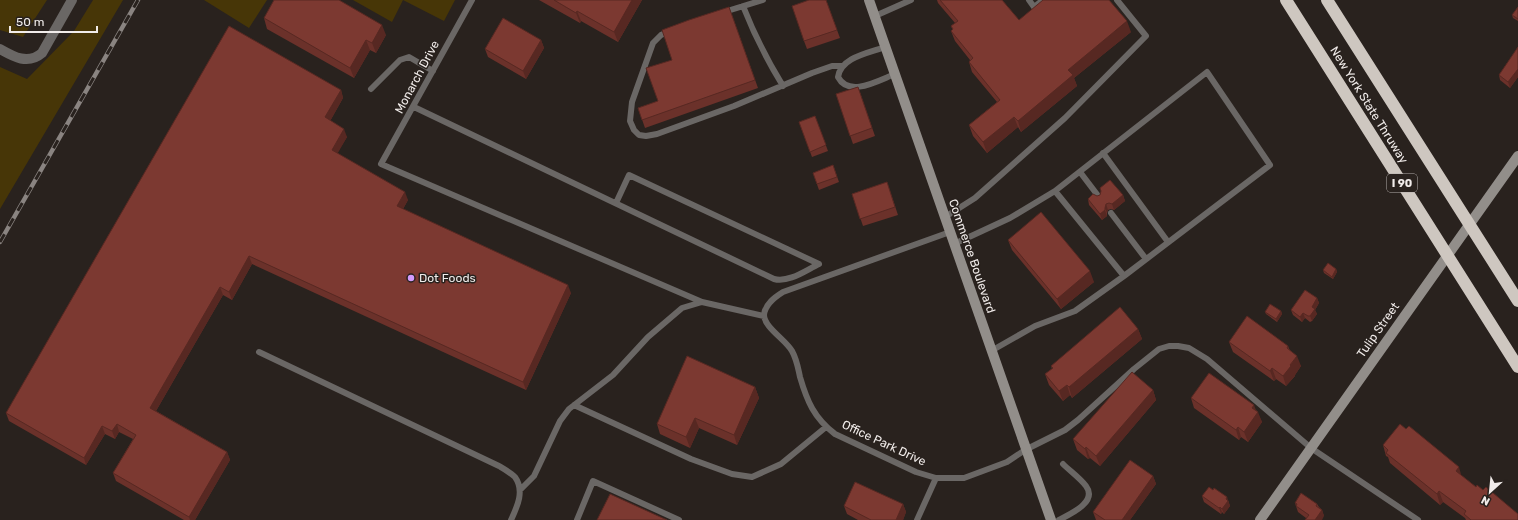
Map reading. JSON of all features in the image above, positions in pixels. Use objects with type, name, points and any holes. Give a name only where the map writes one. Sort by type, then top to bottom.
[{"type":"highway","name":"New York State Thruway","points":[[1286,0],[1518,367]]},
{"type":"highway","name":"New York State Thruway","points":[[1327,0],[1518,301]]},
{"type":"street","points":[[0,49],[17,58],[29,60],[37,57],[42,53],[72,0]]},
{"type":"street","name":"Commerce Boulevard","points":[[869,0],[1050,520]]},
{"type":"street","name":"Tulip Street","points":[[1260,520],[1432,276],[1482,209],[1518,156]]},
{"type":"lane","name":"Monarch Drive","points":[[472,0],[381,164],[702,302]]},
{"type":"lane","points":[[720,14],[762,0]]},
{"type":"lane","points":[[875,16],[911,0]]},
{"type":"lane","points":[[1029,0],[1034,7],[1043,0]]},
{"type":"lane","points":[[945,216],[975,198],[1059,123],[1146,36],[1117,0]]},
{"type":"lane","points":[[743,6],[754,34],[783,86]]},
{"type":"lane","points":[[675,29],[661,34],[653,44],[632,102],[630,121],[634,130],[639,135],[646,136],[657,134],[734,106],[832,66],[842,66]]},
{"type":"lane","points":[[885,47],[847,61],[842,66],[838,77],[845,85],[857,87],[895,74]]},
{"type":"lane","points":[[371,89],[400,60],[409,57],[433,71]]},
{"type":"lane","points":[[954,244],[1010,218],[1055,191],[1207,72],[1270,166],[1124,276],[1074,311],[1035,326],[991,351]]},
{"type":"lane","points":[[414,106],[774,279],[788,279],[819,264],[629,175],[616,203]]},
{"type":"lane","points":[[1103,153],[1168,242]]},
{"type":"lane","points":[[1080,172],[1098,197]]},
{"type":"lane","points":[[1055,191],[1124,276]]},
{"type":"lane","points":[[1111,213],[1146,259]]},
{"type":"lane","points":[[520,490],[534,476],[560,421],[574,405],[613,375],[648,337],[682,308],[702,302],[764,316],[772,299],[783,292],[950,232]]},
{"type":"lane","name":"Office Park Drive","points":[[764,316],[768,324],[791,349],[797,361],[811,409],[826,427],[835,434],[916,472],[936,478],[964,478],[1007,462],[1026,450],[1065,430],[1078,420],[1134,368],[1160,349],[1173,346],[1189,348],[1206,359],[1311,448],[1418,520]]},
{"type":"lane","points":[[259,352],[499,466],[515,477],[520,490],[519,502],[511,520]]},
{"type":"lane","points":[[574,405],[691,459],[732,474],[752,477],[781,464],[826,427]]},
{"type":"lane","points":[[1059,520],[1085,503],[1089,495],[1086,485],[1063,464]]},
{"type":"lane","points":[[917,520],[936,478]]},
{"type":"lane","points":[[577,520],[593,481],[679,520]]},
{"type":"shaded area","points":[[0,0],[47,0],[23,37],[0,30]]},
{"type":"shaded area","points":[[93,0],[123,0],[0,209],[0,67],[27,79],[74,31]]},
{"type":"shaded area","points":[[204,0],[267,0],[249,28]]},
{"type":"shaded area","points":[[353,0],[403,0],[392,22]]},
{"type":"shaded area","points":[[403,0],[455,0],[444,21]]},
{"type":"building","points":[[274,0],[339,0],[382,25],[372,43],[366,40],[350,68],[264,18]]},
{"type":"building","points":[[554,0],[632,0],[614,32]]},
{"type":"building","points":[[809,0],[826,0],[837,30],[804,41],[792,6]]},
{"type":"building","points":[[940,0],[1002,0],[1019,20],[1043,0],[1109,0],[1127,21],[1068,70],[1073,75],[1018,121],[1014,117],[983,142],[969,125],[1000,100],[969,62],[973,58],[951,31],[953,29],[951,26],[958,21]]},
{"type":"building","points":[[729,7],[755,80],[642,120],[638,108],[658,101],[646,68],[672,60],[662,30]]},
{"type":"building","points":[[1518,7],[1518,19],[1512,15]]},
{"type":"building","points":[[503,18],[541,40],[523,71],[485,49]]},
{"type":"building","name":"Dot Foods","points":[[229,26],[341,90],[325,117],[344,129],[332,150],[405,192],[397,206],[568,285],[523,382],[249,256],[229,292],[220,287],[150,408],[227,452],[189,517],[113,473],[136,435],[117,424],[112,431],[102,426],[84,458],[6,413]]},
{"type":"building","points":[[1518,47],[1518,69],[1508,82],[1499,75]]},
{"type":"building","points":[[858,87],[872,128],[850,136],[836,94]]},
{"type":"building","points":[[815,116],[826,145],[810,152],[799,122]]},
{"type":"building","points":[[833,165],[837,177],[817,184],[813,173]]},
{"type":"building","points":[[1110,180],[1123,195],[1112,204],[1106,204],[1105,210],[1100,214],[1088,199],[1093,194],[1097,196],[1100,195],[1100,188]]},
{"type":"building","points":[[887,182],[895,207],[860,219],[852,194]]},
{"type":"building","points":[[1041,212],[1090,271],[1057,299],[1008,240]]},
{"type":"building","points":[[1328,263],[1336,269],[1332,277],[1323,270]]},
{"type":"building","points":[[1305,290],[1317,298],[1312,307],[1315,309],[1310,316],[1303,313],[1300,317],[1291,310]]},
{"type":"building","points":[[1270,304],[1281,311],[1276,319],[1265,312]]},
{"type":"building","points":[[1120,307],[1138,329],[1069,387],[1067,385],[1059,391],[1045,374],[1053,368],[1051,366]]},
{"type":"building","points":[[1247,316],[1288,346],[1287,348],[1297,356],[1283,376],[1272,368],[1270,371],[1229,342]]},
{"type":"building","points":[[687,356],[755,387],[734,435],[695,418],[686,437],[657,424]]},
{"type":"building","points":[[1132,372],[1153,390],[1096,456],[1086,447],[1085,449],[1073,439]]},
{"type":"building","points":[[1209,373],[1254,405],[1252,408],[1258,412],[1244,432],[1238,427],[1236,430],[1191,398]]},
{"type":"building","points":[[1400,424],[1406,429],[1409,426],[1459,467],[1456,471],[1476,487],[1477,485],[1483,490],[1486,487],[1518,514],[1518,520],[1471,520],[1464,514],[1466,511],[1439,491],[1437,494],[1386,453],[1388,450],[1383,445]]},
{"type":"building","points":[[1130,460],[1153,476],[1122,520],[1105,520],[1093,512]]},
{"type":"building","points":[[855,482],[903,504],[896,520],[871,520],[844,506]]},
{"type":"building","points":[[1209,487],[1213,490],[1214,488],[1227,497],[1226,499],[1228,501],[1222,509],[1202,496]]},
{"type":"building","points":[[1301,493],[1317,504],[1316,506],[1322,510],[1315,520],[1305,520],[1309,515],[1296,506],[1297,504],[1295,503]]},
{"type":"building","points":[[610,494],[667,520],[597,520]]},
{"type":"railway","points":[[0,242],[138,0]]},
{"type":"place","name":"Dot Foods","points":[[411,278]]}]
